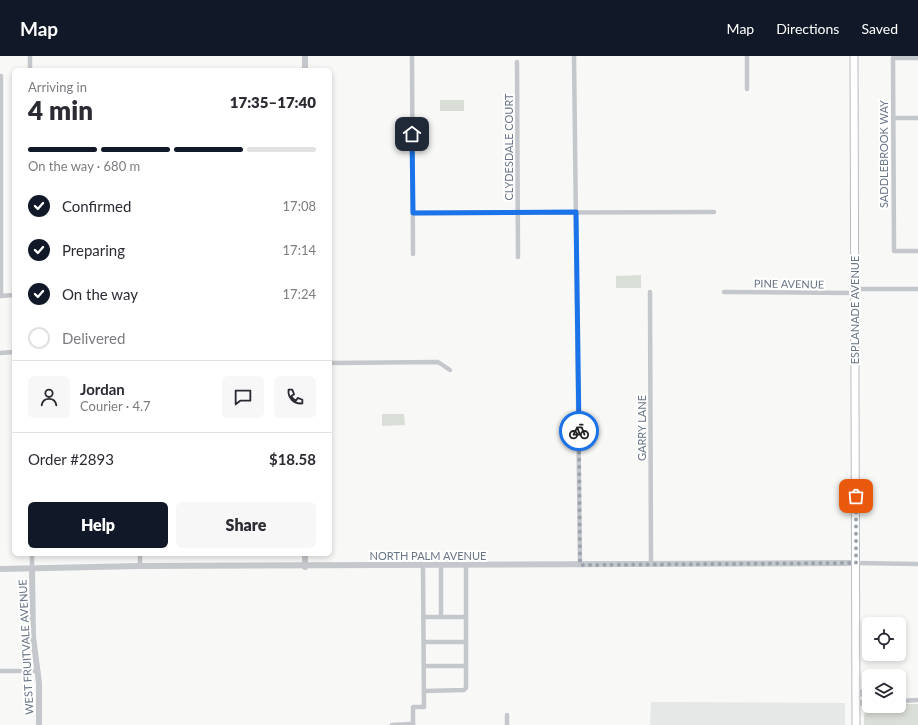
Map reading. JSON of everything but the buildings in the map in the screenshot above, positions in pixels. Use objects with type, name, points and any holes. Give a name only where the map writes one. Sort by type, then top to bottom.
[{"type":"main road","name":"ESPLANADE AVENUE","points":[[854,56],[856,725]]},
{"type":"street","points":[[30,56],[30,68]]},
{"type":"street","points":[[305,56],[305,68]]},
{"type":"street","points":[[412,56],[413,254]]},
{"type":"street","points":[[574,56],[580,565]]},
{"type":"street","points":[[747,56],[747,89]]},
{"type":"street","name":"SADDLEBROOK WAY","points":[[918,58],[893,58],[894,251],[918,251]]},
{"type":"street","name":"CLYDESDALE COURT","points":[[517,62],[518,257]]},
{"type":"street","points":[[1,76],[1,295],[12,295]]},
{"type":"street","points":[[893,118],[918,118]]},
{"type":"street","points":[[413,213],[714,212]]},
{"type":"street","name":"PINE AVENUE","points":[[724,292],[918,289]]},
{"type":"street","name":"GARRY LANE","points":[[650,292],[652,564]]},
{"type":"street","points":[[0,354],[12,352]]},
{"type":"street","points":[[332,363],[438,362],[450,370]]},
{"type":"street","points":[[32,556],[32,569]]},
{"type":"street","points":[[140,556],[140,566]]},
{"type":"street","points":[[305,556],[305,566]]},
{"type":"street","points":[[856,563],[918,564]]},
{"type":"street","name":"NORTH PALM AVENUE","points":[[0,569],[140,566],[441,566],[856,563]]},
{"type":"street","points":[[424,691],[464,690],[466,688],[466,565]]},
{"type":"street","points":[[392,725],[413,725],[413,707],[424,706],[423,566]]},
{"type":"street","points":[[441,566],[441,617]]},
{"type":"street","name":"WEST FRUITVALE AVENUE","points":[[32,569],[34,637],[38,671],[39,725]]},
{"type":"street","points":[[423,617],[466,617]]},
{"type":"street","points":[[424,642],[466,642]]},
{"type":"street","points":[[424,666],[466,666]]},
{"type":"street","points":[[0,671],[38,671]]},
{"type":"street","points":[[856,690],[862,694]]},
{"type":"street","points":[[906,700],[918,700]]},
{"type":"street","points":[[856,702],[862,703]]},
{"type":"street","points":[[507,715],[507,725]]},
{"type":"shaded area","points":[[440,100],[464,100],[464,111],[440,111]]},
{"type":"shaded area","points":[[641,275],[641,288],[616,288],[616,276]]},
{"type":"shaded area","points":[[382,414],[404,414],[405,425],[382,426]]},
{"type":"shaded area","points":[[651,702],[845,703],[845,725],[650,725]]},
{"type":"shaded area","points":[[906,704],[918,704],[918,725],[864,725],[865,713],[906,713]]},
{"type":"way so far","points":[[579,431],[580,565],[856,563],[856,496]]},
{"type":"route","points":[[412,134],[413,213],[576,212],[579,431]]}]
